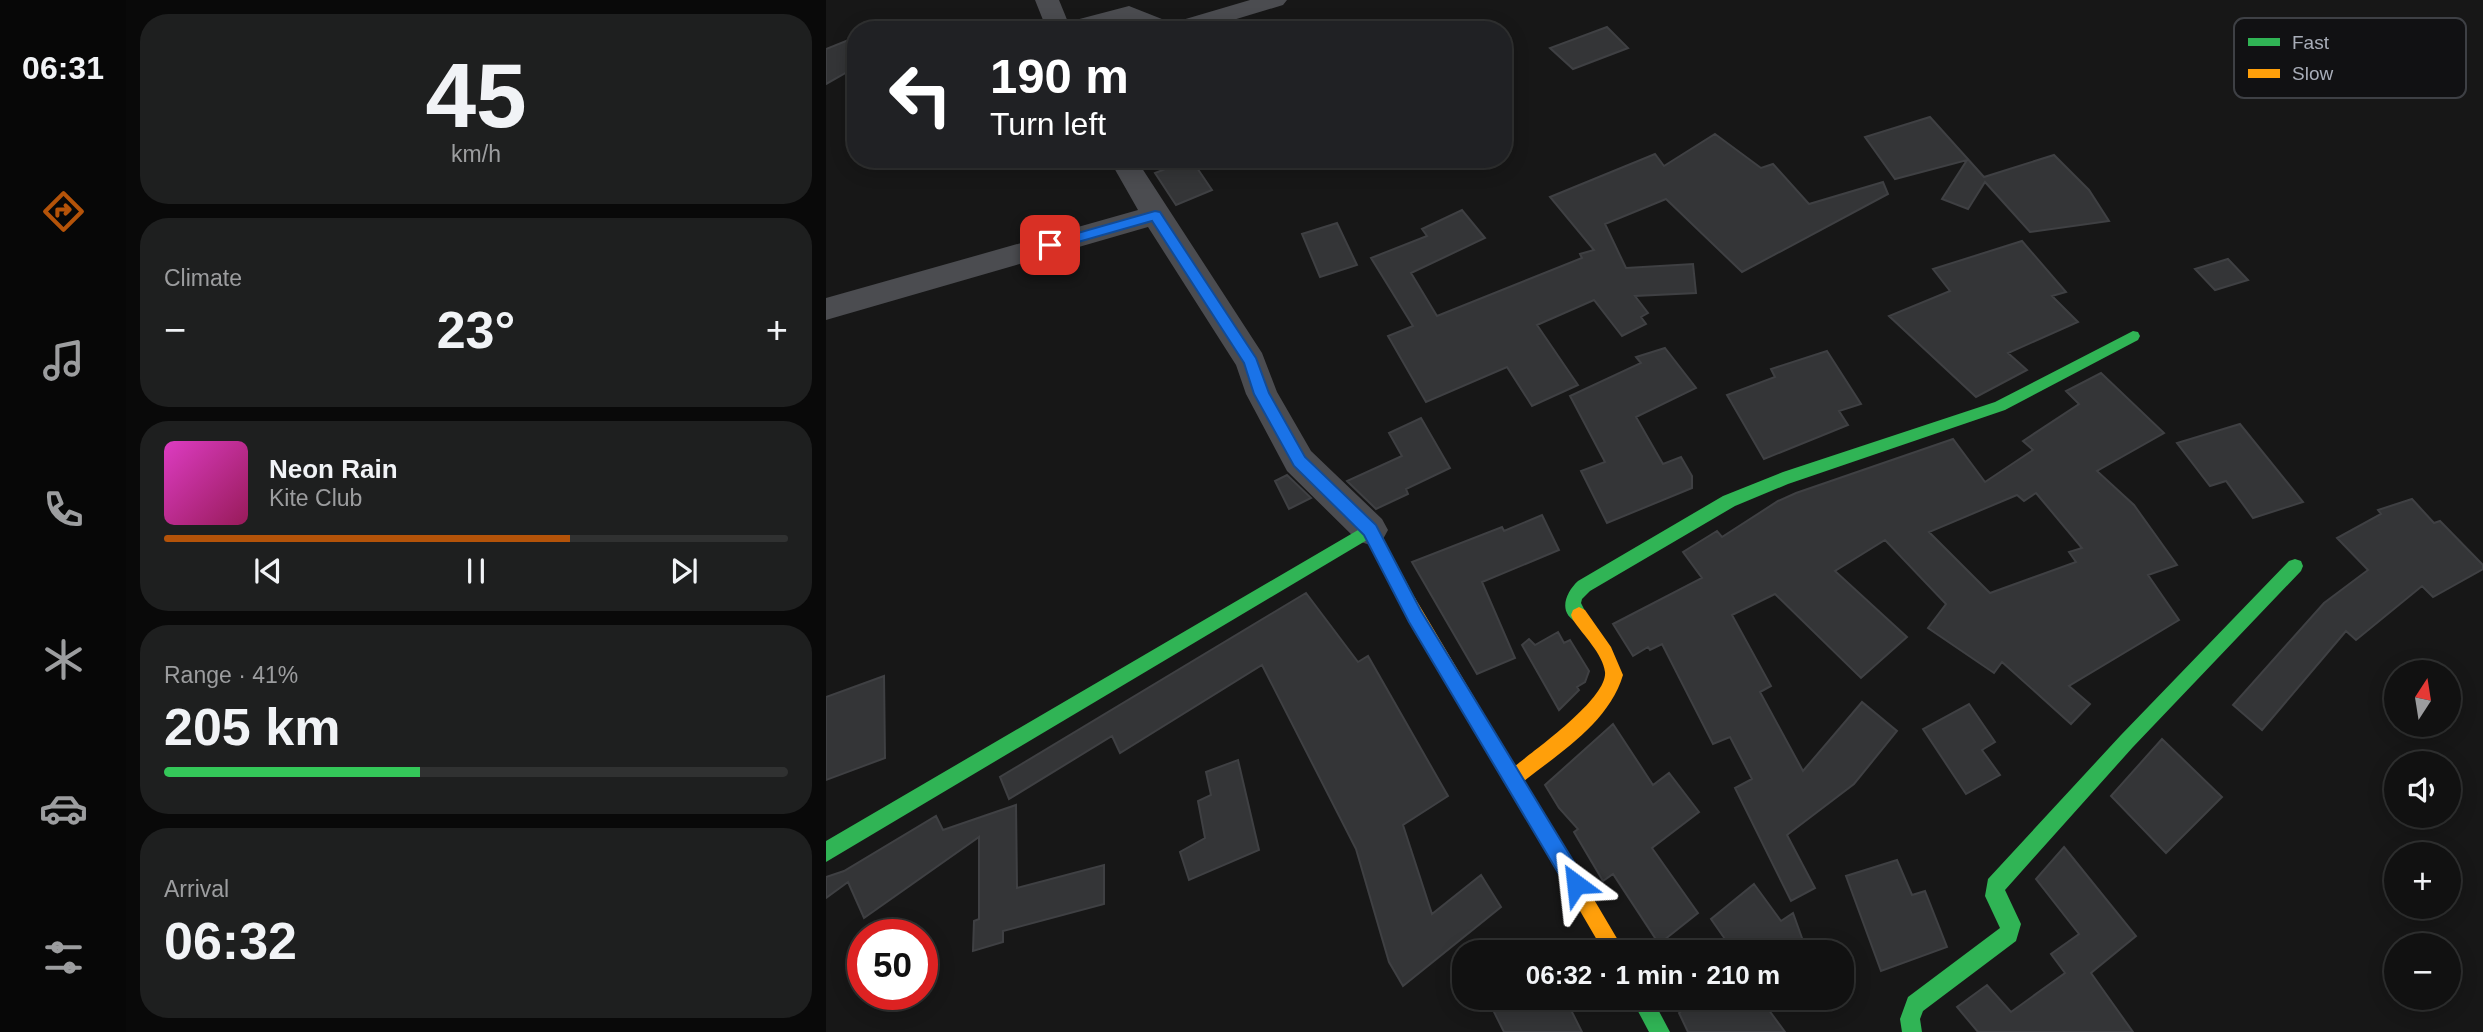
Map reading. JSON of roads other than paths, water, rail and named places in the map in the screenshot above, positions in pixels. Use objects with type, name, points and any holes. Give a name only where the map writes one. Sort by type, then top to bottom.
[{"type":"street","points":[[1047,0],[1055,21]]},
{"type":"street","points":[[1204,21],[1275,0]]},
{"type":"street","points":[[1099,21],[1129,13],[1147,21]]},
{"type":"street","points":[[1127,168],[1251,362],[1262,394],[1299,461],[1370,530],[1421,628],[1514,778],[1608,940]]},
{"type":"street","points":[[826,309],[1155,215]]},
{"type":"street","points":[[1514,778],[1596,707],[1614,685],[1615,673],[1572,605],[1574,596],[1584,586],[1729,501],[1783,479],[2000,406],[2133,336]]},
{"type":"street","points":[[826,852],[1370,530]]},
{"type":"street","points":[[1912,1032],[1910,1019],[1915,1004],[2009,934],[2011,925],[1995,896],[1996,886],[2127,741],[2295,566]]},
{"type":"street","points":[[1648,1010],[1660,1032]]}]
